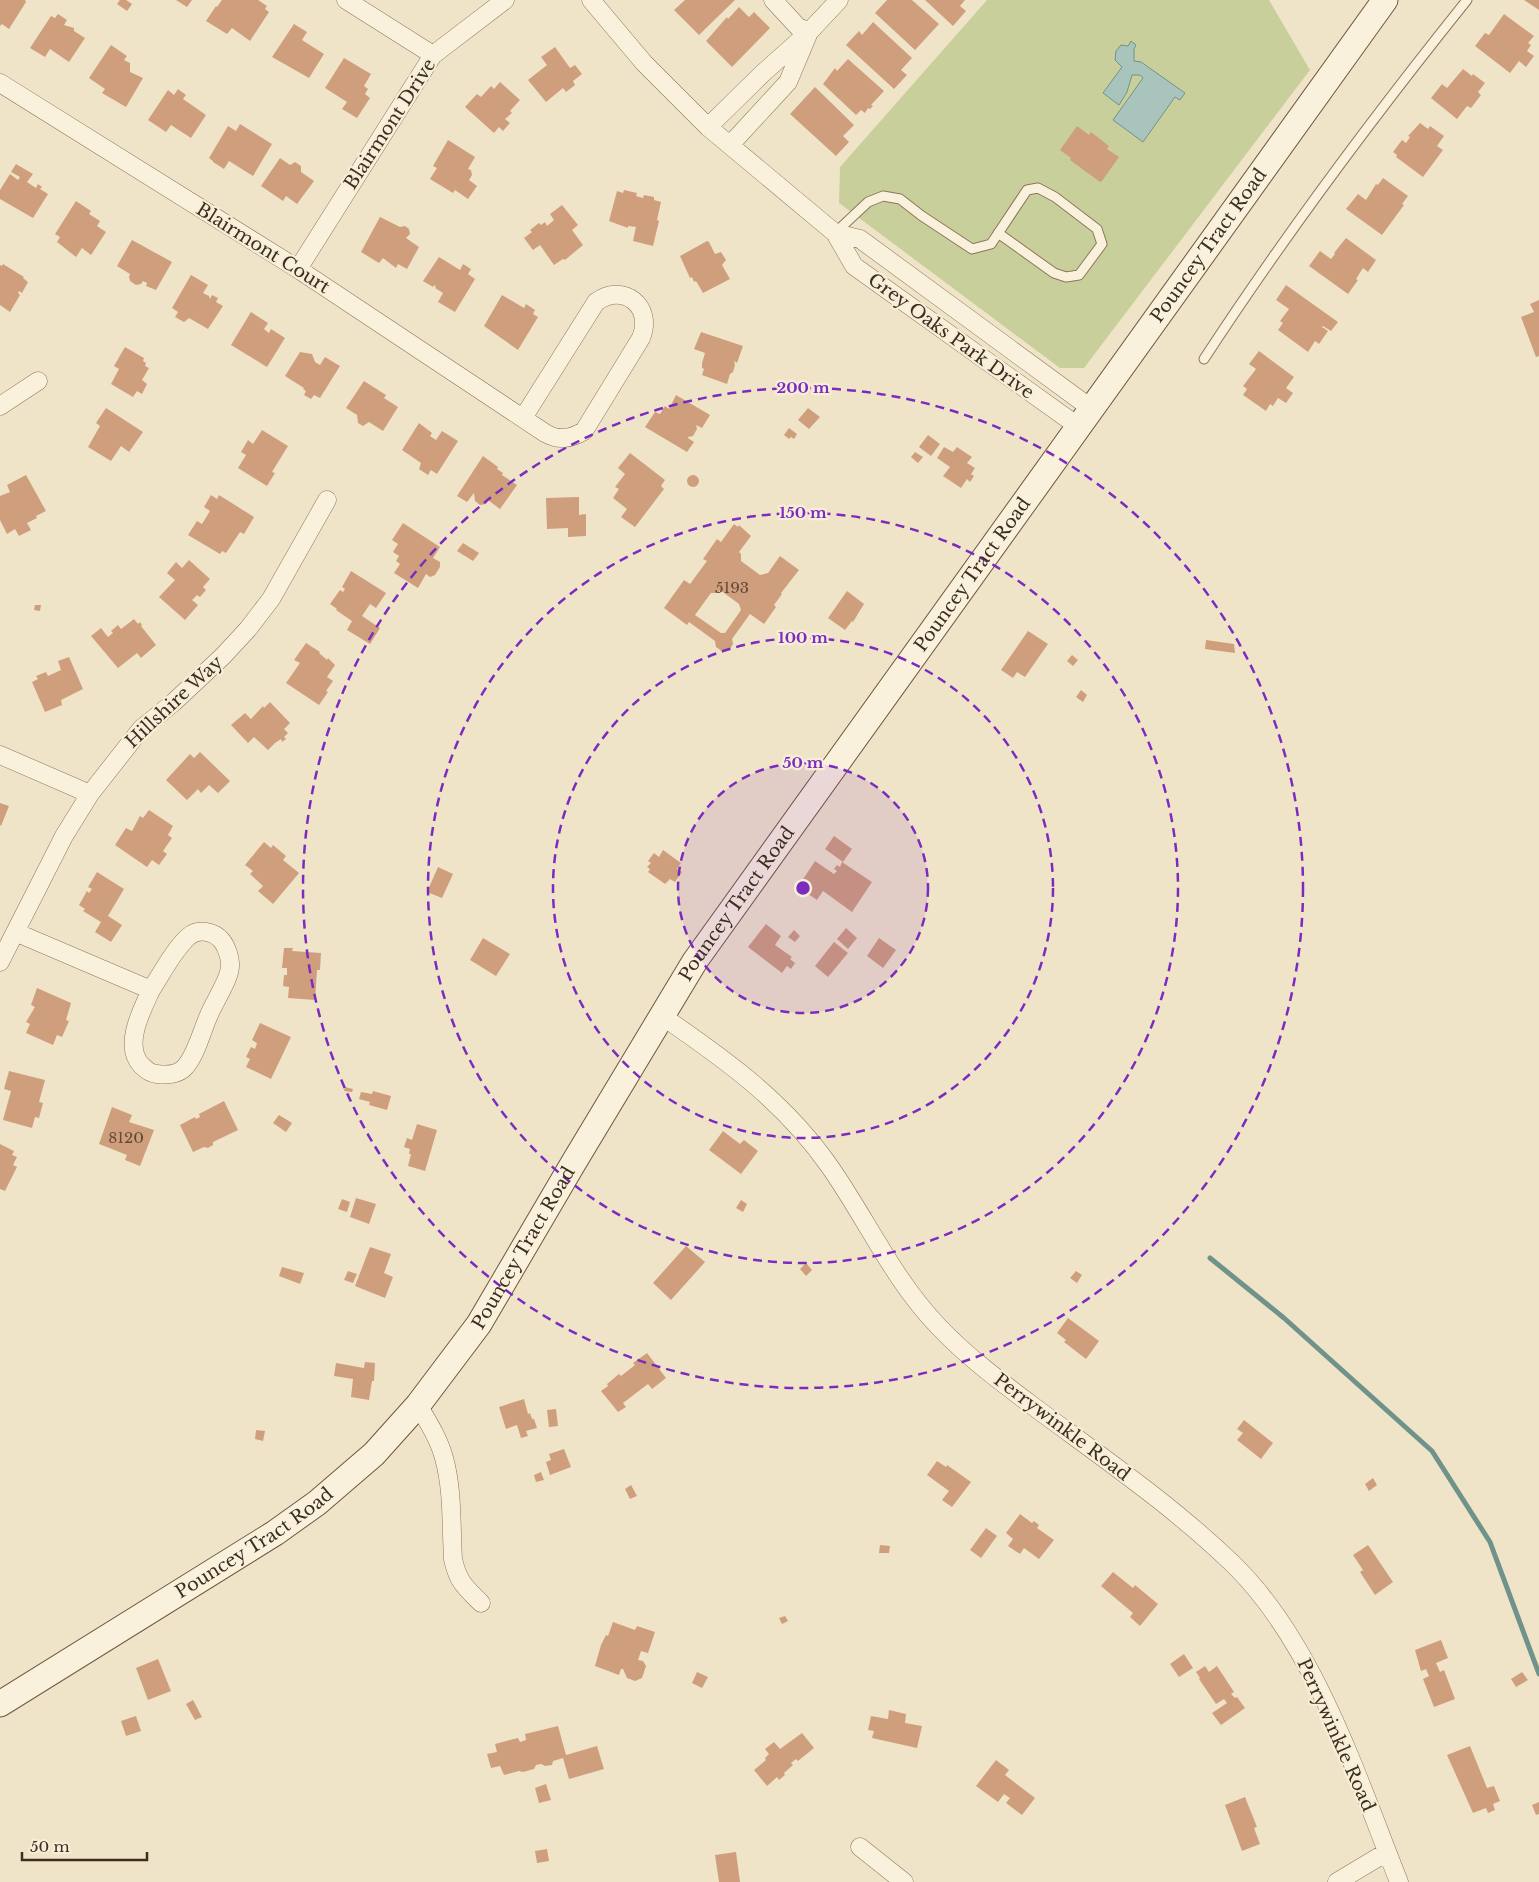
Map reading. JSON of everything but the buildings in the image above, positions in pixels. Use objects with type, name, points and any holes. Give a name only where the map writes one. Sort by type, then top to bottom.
[{"type":"main road","name":"Pouncey Tract Road","points":[[0,1704],[238,1558],[317,1504],[374,1454],[418,1406],[479,1324],[695,961],[1385,0]]},
{"type":"street","points":[[346,0],[433,55]]},
{"type":"street","name":"Blairmont Drive","points":[[298,269],[433,55],[505,0]]},
{"type":"street","name":"Grey Oaks Park Drive","points":[[591,0],[644,63],[708,127],[835,233],[854,266],[1086,418]]},
{"type":"street","points":[[773,0],[798,27],[809,32]]},
{"type":"street","points":[[708,127],[763,73],[809,32],[839,0]]},
{"type":"street","points":[[730,145],[788,82],[809,32]]},
{"type":"street","name":"Blairmont Court","points":[[0,83],[298,269],[523,418],[552,437],[568,438],[584,431],[641,338],[645,322],[640,306],[626,296],[618,294],[602,298],[596,302],[523,418]]},
{"type":"street","name":"Grey Oaks Park Drive","points":[[835,233],[860,239],[1086,418]]},
{"type":"street","points":[[0,406],[38,381]]},
{"type":"street","name":"Hillshire Way","points":[[0,962],[64,836],[90,794],[141,729],[174,702],[223,656],[248,629],[271,599],[327,500]]},
{"type":"street","points":[[0,755],[90,794]]},
{"type":"street","points":[[201,931],[215,934],[223,942],[230,966],[222,990],[210,1013],[195,1051],[182,1070],[165,1076],[149,1073],[138,1061],[133,1046],[143,1008],[151,990],[189,936],[201,931]]},
{"type":"street","points":[[15,932],[151,990]]},
{"type":"street","name":"Perrywinkle Road","points":[[662,1016],[730,1064],[756,1085],[805,1133],[830,1167],[903,1284],[940,1329],[969,1356],[1171,1509],[1233,1564],[1246,1578],[1274,1612],[1312,1676],[1348,1754],[1400,1882]]},
{"type":"street","points":[[418,1406],[435,1433],[444,1458],[449,1489],[455,1570],[459,1580],[481,1603]]},
{"type":"street","points":[[860,1847],[904,1882]]},
{"type":"street","points":[[1337,1882],[1387,1852]]},
{"type":"lane","points":[[1204,359],[1251,286],[1380,110],[1468,0]]},
{"type":"lane","points":[[835,233],[868,202],[883,196],[900,199],[972,249],[990,244],[1028,190],[1038,188],[1054,197],[1097,229],[1102,244],[1080,275],[1066,277],[1054,273],[998,233]]},
{"type":"green space","points":[[987,0],[1269,0],[1310,70],[1084,368],[1060,368],[839,203],[840,167]]},
{"type":"water","points":[[1131,41],[1136,45],[1134,61],[1141,62],[1185,93],[1180,100],[1175,97],[1143,142],[1113,120],[1143,78],[1140,75],[1132,75],[1127,92],[1119,105],[1103,93],[1122,67],[1115,60],[1116,51],[1121,45],[1128,46]]},
{"type":"waterway","points":[[1210,1258],[1284,1318],[1432,1451],[1490,1542],[1539,1674]]}]
